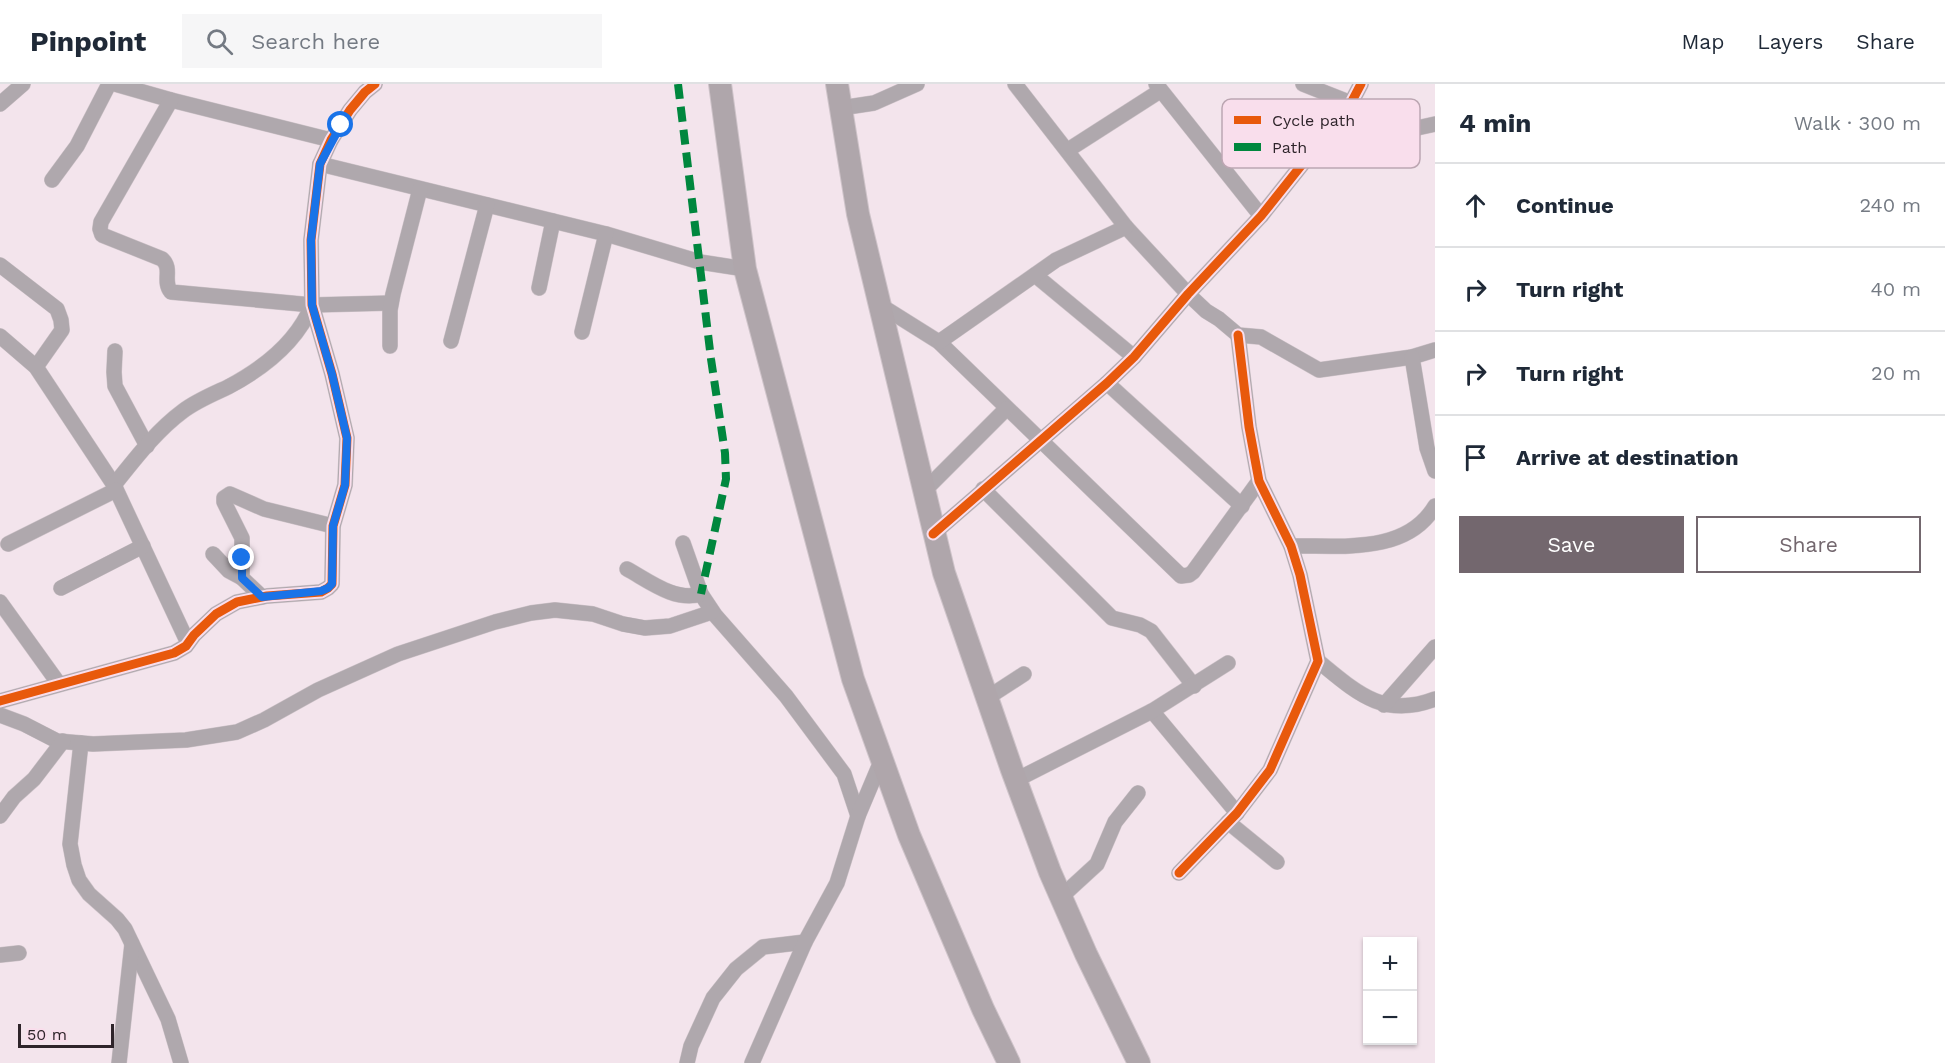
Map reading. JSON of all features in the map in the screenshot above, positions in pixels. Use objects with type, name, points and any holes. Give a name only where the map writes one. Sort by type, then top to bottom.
[{"type":"highway","points":[[720,84],[746,269],[853,679],[909,835],[983,1009],[1009,1063]]},
{"type":"highway","points":[[837,84],[858,214],[944,573],[1016,780],[1061,897],[1139,1063]]},
{"type":"street","points":[[0,104],[23,84]]},
{"type":"street","points":[[52,180],[76,146],[109,84]]},
{"type":"street","points":[[115,84],[331,140]]},
{"type":"street","points":[[0,700],[174,653],[188,643],[216,614],[237,602],[262,597],[313,593],[328,588],[332,584],[333,526],[345,485],[347,438],[312,305],[311,240],[320,164],[331,140],[350,110],[375,84]]},
{"type":"street","points":[[841,108],[874,104],[917,84]]},
{"type":"street","points":[[1015,84],[1126,227],[1188,294],[1238,335],[1261,336],[1319,370],[1412,357],[1435,350]]},
{"type":"street","points":[[1303,84],[1341,99]]},
{"type":"street","points":[[1353,99],[1361,84]]},
{"type":"street","points":[[1068,150],[1158,88],[1222,166]]},
{"type":"street","points":[[171,100],[101,222],[102,235],[166,263],[168,270],[166,282],[171,292],[312,305],[392,303]]},
{"type":"street","points":[[1420,127],[1435,124]]},
{"type":"street","points":[[320,164],[606,234],[700,262],[746,269]]},
{"type":"street","points":[[1224,168],[1261,216]]},
{"type":"street","points":[[933,534],[1134,357],[1188,294],[1261,216],[1299,168]]},
{"type":"street","points":[[390,346],[392,303],[420,189]]},
{"type":"street","points":[[451,341],[487,205]]},
{"type":"street","points":[[539,288],[553,221]]},
{"type":"street","points":[[939,342],[1056,260],[1126,227]]},
{"type":"street","points":[[582,333],[606,234]]},
{"type":"street","points":[[0,266],[57,309],[61,320],[62,330],[36,367]]},
{"type":"street","points":[[1035,275],[1134,357]]},
{"type":"street","points":[[8,544],[115,487],[147,446],[185,409],[235,383],[267,361],[289,342],[306,320],[312,305]]},
{"type":"street","points":[[880,305],[939,342],[1181,576],[1193,572],[1259,480]]},
{"type":"street","points":[[1179,873],[1233,818],[1270,770],[1318,661],[1300,575],[1291,546],[1259,480],[1249,427],[1238,335]]},
{"type":"street","points":[[0,336],[36,367],[115,487],[188,643]]},
{"type":"street","points":[[115,351],[115,386],[147,446]]},
{"type":"street","points":[[1412,357],[1427,448],[1435,471]]},
{"type":"street","points":[[1107,383],[1242,506]]},
{"type":"street","points":[[924,491],[1006,409]]},
{"type":"street","points":[[983,489],[1112,618],[1140,625],[1151,631],[1194,686]]},
{"type":"street","points":[[242,578],[242,538],[224,502],[227,495],[231,494],[264,509],[333,526]]},
{"type":"street","points":[[1291,546],[1378,544],[1407,534],[1428,519],[1435,507]]},
{"type":"street","points":[[683,543],[701,594],[712,612],[786,696],[844,774],[858,816]]},
{"type":"street","points":[[61,588],[142,546]]},
{"type":"street","points":[[213,554],[229,571],[242,578],[262,597]]},
{"type":"street","points":[[627,569],[670,593],[684,596],[701,594]]},
{"type":"street","points":[[0,602],[58,684]]},
{"type":"street","points":[[0,716],[24,724],[57,741],[81,743],[186,740],[237,732],[318,690],[398,654],[495,622],[531,613],[555,610],[593,615],[645,628],[670,626],[712,612]]},
{"type":"street","points":[[1383,705],[1435,647]]},
{"type":"street","points":[[1318,661],[1351,688],[1383,705],[1417,706],[1435,699]]},
{"type":"street","points":[[1016,780],[1152,711],[1228,663]]},
{"type":"street","points":[[987,698],[1024,674]]},
{"type":"street","points":[[1152,711],[1233,818],[1277,862]]},
{"type":"street","points":[[0,816],[14,797],[34,779],[63,741]]},
{"type":"street","points":[[81,743],[70,844],[74,865],[89,894],[117,919],[133,943],[168,1019],[181,1063]]},
{"type":"street","points":[[752,1063],[805,942],[837,883],[858,816],[882,759]]},
{"type":"street","points":[[1061,897],[1097,864],[1115,822],[1138,793]]},
{"type":"street","points":[[687,1063],[691,1046],[713,998],[736,969],[763,947],[805,942]]},
{"type":"street","points":[[119,1063],[133,943]]},
{"type":"street","points":[[0,955],[19,953]]},
{"type":"marked path","points":[[678,84],[711,359],[725,453],[726,479],[701,594]]},
{"type":"cycle path","points":[[0,701],[174,653],[186,646],[216,614],[237,602],[267,596],[321,592],[332,584],[333,526],[345,485],[347,438],[312,305],[311,240],[320,164],[331,140],[350,110],[375,84]]},
{"type":"cycle path","points":[[1353,99],[1361,84]]},
{"type":"cycle path","points":[[933,534],[1134,357],[1188,294],[1261,216],[1299,168]]},
{"type":"cycle path","points":[[1179,873],[1237,813],[1270,770],[1318,661],[1300,575],[1291,546],[1259,481],[1249,427],[1238,335]]},
{"type":"route","points":[[242,558],[242,578],[262,597],[313,593],[328,588],[332,584],[333,526],[345,485],[347,438],[344,418],[312,305],[311,240],[320,164],[341,125]]}]
